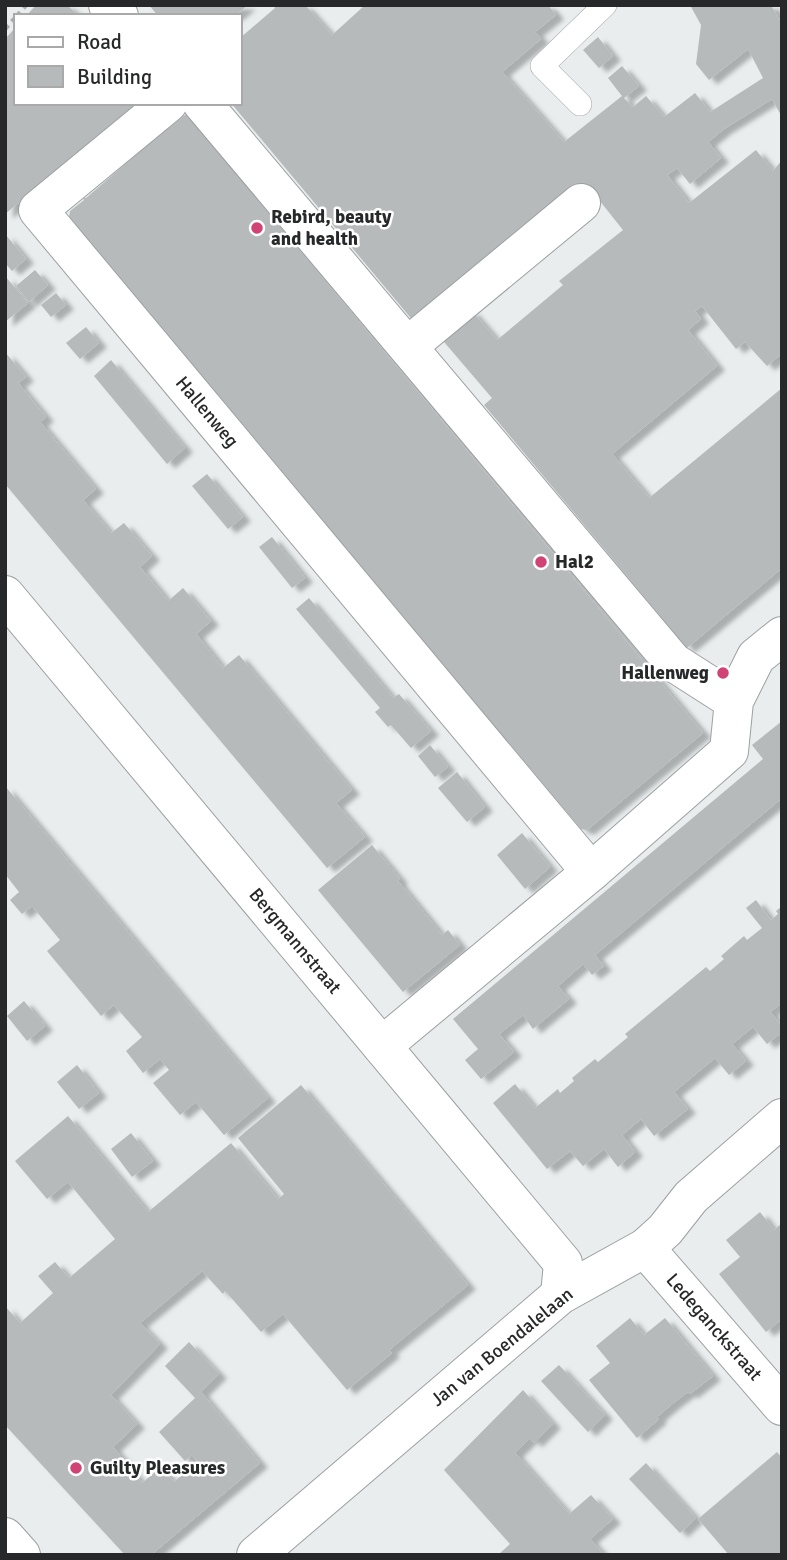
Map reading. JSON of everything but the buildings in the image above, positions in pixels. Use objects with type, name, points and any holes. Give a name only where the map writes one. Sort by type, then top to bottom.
[{"type":"street","name":"Hallenweg","points":[[166,105],[38,210],[591,872]]},
{"type":"street","points":[[204,105],[673,662],[734,701]]},
{"type":"street","points":[[408,346],[581,203]]},
{"type":"street","name":"Bergmannstraat","points":[[5,595],[563,1263],[560,1295]]},
{"type":"street","points":[[382,1046],[591,872],[729,751],[734,701],[756,657],[782,636]]},
{"type":"street","name":"Jan van Boendalelaan","points":[[256,1555],[560,1295],[645,1248],[665,1230],[691,1197],[782,1118]]},
{"type":"street","name":"Ledeganckstraat","points":[[645,1248],[782,1406]]},
{"type":"street","points":[[5,1537],[21,1555]]},
{"type":"lane","points":[[580,104],[542,65],[605,5]]},
{"type":"place","name":"Rebird, beauty and health","points":[[257,228]]},
{"type":"place","name":"Hal2","points":[[541,562]]},
{"type":"place","name":"Hallenweg","points":[[723,673]]},
{"type":"place","name":"Guilty Pleasures","points":[[76,1468]]}]
